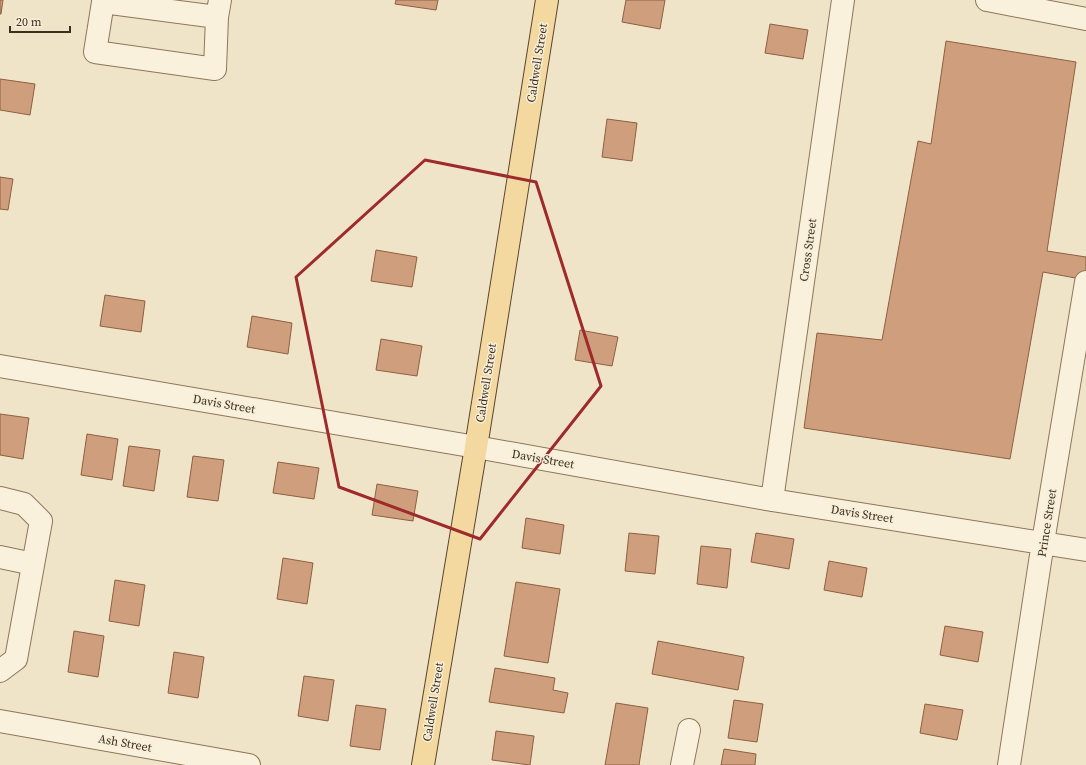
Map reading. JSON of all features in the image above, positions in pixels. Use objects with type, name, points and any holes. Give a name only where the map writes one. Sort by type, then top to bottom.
[{"type":"main road","name":"Caldwell Street","points":[[423,765],[476,447],[547,0]]},
{"type":"street","name":"Cross Street","points":[[772,500],[843,0]]},
{"type":"street","points":[[987,0],[1086,19]]},
{"type":"street","points":[[103,2],[218,9],[215,68],[95,52],[103,2]]},
{"type":"street","name":"Prince Street","points":[[1009,765],[1043,542],[1086,282]]},
{"type":"street","name":"Davis Street","points":[[0,366],[476,447],[772,500],[1086,550]]},
{"type":"street","points":[[0,498],[24,504],[41,521],[16,660],[0,671]]},
{"type":"street","points":[[0,557],[33,564]]},
{"type":"street","name":"Ash Street","points":[[0,721],[250,765]]},
{"type":"street","points":[[682,765],[689,730]]},
{"type":"highlighted area","points":[[425,160],[536,182],[601,386],[480,539],[339,487],[296,277]]},
{"type":"building","points":[[0,0],[3,0],[1,14],[0,14]]},
{"type":"building","points":[[396,0],[438,0],[436,10],[395,4]]},
{"type":"building","points":[[626,0],[665,0],[660,29],[622,22]]},
{"type":"building","points":[[770,24],[808,30],[803,59],[765,53]]},
{"type":"building","points":[[946,41],[1076,62],[1047,251],[1086,257],[1086,280],[1043,272],[1010,459],[804,428],[817,333],[882,340],[918,141],[931,144]]},
{"type":"building","points":[[0,79],[35,84],[30,115],[0,110]]},
{"type":"building","points":[[607,119],[637,123],[632,161],[602,157]]},
{"type":"building","points":[[0,177],[13,179],[8,210],[0,209]]},
{"type":"building","points":[[376,250],[417,257],[412,287],[371,281]]},
{"type":"building","points":[[105,295],[145,301],[141,332],[100,326]]},
{"type":"building","points":[[252,316],[292,323],[288,354],[247,347]]},
{"type":"building","points":[[580,330],[618,337],[612,366],[575,360]]},
{"type":"building","points":[[381,339],[422,346],[417,376],[376,370]]},
{"type":"building","points":[[0,414],[29,418],[23,459],[0,455]]},
{"type":"building","points":[[87,434],[118,439],[112,480],[81,475]]},
{"type":"building","points":[[129,446],[160,450],[154,491],[123,486]]},
{"type":"building","points":[[193,456],[224,460],[218,501],[187,497]]},
{"type":"building","points":[[278,462],[319,468],[314,499],[273,493]]},
{"type":"building","points":[[377,484],[418,491],[413,521],[372,515]]},
{"type":"building","points":[[526,518],[564,525],[560,554],[522,548]]},
{"type":"building","points":[[629,533],[659,536],[655,574],[625,571]]},
{"type":"building","points":[[756,533],[794,539],[789,569],[751,562]]},
{"type":"building","points":[[701,546],[731,549],[727,588],[697,584]]},
{"type":"building","points":[[283,558],[313,563],[307,604],[277,599]]},
{"type":"building","points":[[829,561],[867,568],[862,597],[824,590]]},
{"type":"building","points":[[115,580],[145,585],[139,626],[109,621]]},
{"type":"building","points":[[516,582],[560,589],[548,663],[504,656]]},
{"type":"building","points":[[945,626],[983,632],[978,662],[940,655]]},
{"type":"building","points":[[74,631],[104,636],[98,677],[68,672]]},
{"type":"building","points":[[658,641],[744,657],[738,690],[652,674]]},
{"type":"building","points":[[174,652],[204,657],[198,698],[168,693]]},
{"type":"building","points":[[495,668],[555,678],[553,690],[568,693],[564,713],[489,702]]},
{"type":"building","points":[[304,676],[334,680],[328,721],[298,716]]},
{"type":"building","points":[[734,700],[763,704],[757,742],[728,738]]},
{"type":"building","points":[[616,703],[648,708],[639,765],[605,765]]},
{"type":"building","points":[[925,704],[963,710],[957,740],[920,733]]},
{"type":"building","points":[[356,705],[386,709],[380,750],[350,746]]},
{"type":"building","points":[[496,731],[534,736],[530,765],[492,760]]},
{"type":"building","points":[[724,749],[756,754],[755,765],[721,765]]}]
